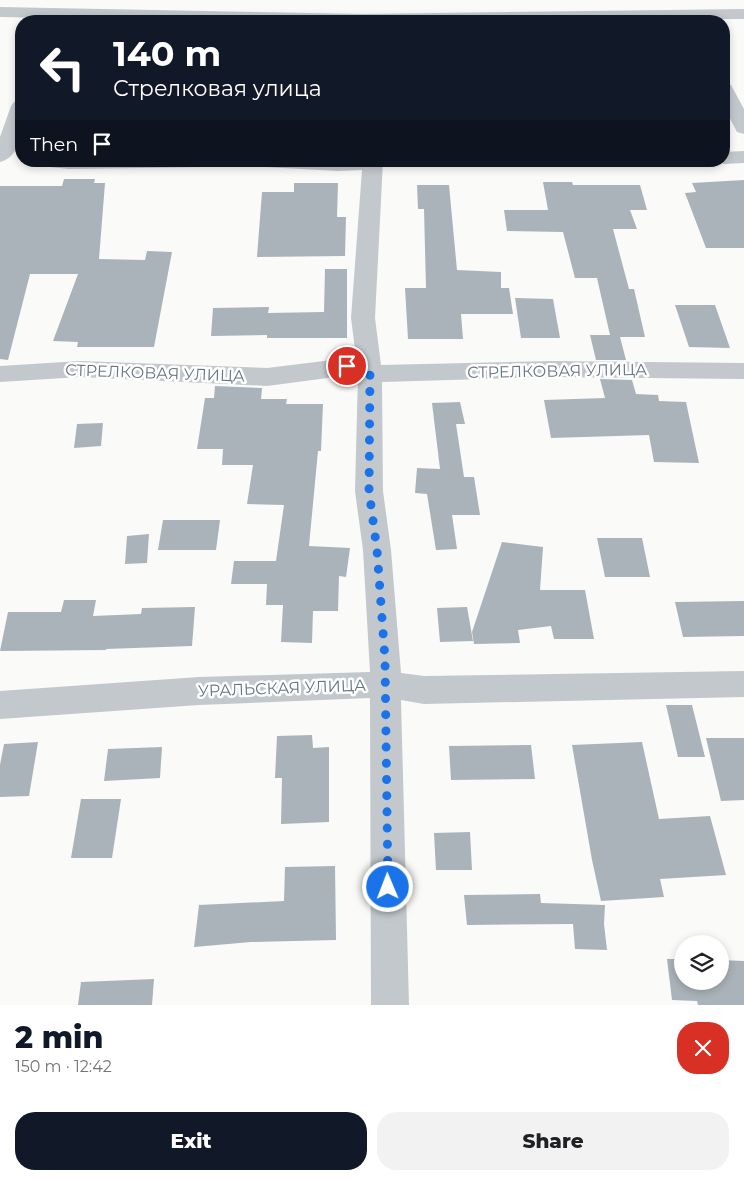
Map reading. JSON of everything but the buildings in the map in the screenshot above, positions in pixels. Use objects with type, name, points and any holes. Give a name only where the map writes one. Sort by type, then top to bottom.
[{"type":"street","points":[[0,12],[32,15]]},
{"type":"street","points":[[571,15],[689,12],[744,14]]},
{"type":"street","points":[[730,101],[744,128]]},
{"type":"street","points":[[0,157],[5,151],[15,123]]},
{"type":"street","points":[[0,157],[15,159]]},
{"type":"street","points":[[730,158],[744,157]]},
{"type":"street","points":[[373,167],[362,318],[370,370],[369,491],[377,550],[386,685],[390,1005]]},
{"type":"street","name":"СТРЕЛКОВАЯ УЛИЦА","points":[[0,374],[80,369],[267,377],[347,366],[370,370],[474,373],[551,369],[744,371]]},
{"type":"street","name":"УРАЛЬСКАЯ УЛИЦА","points":[[0,705],[199,691],[386,685],[424,690],[744,684]]},
{"type":"route","points":[[347,366],[369,365],[370,374],[369,491],[377,550],[385,659],[388,887]]}]
